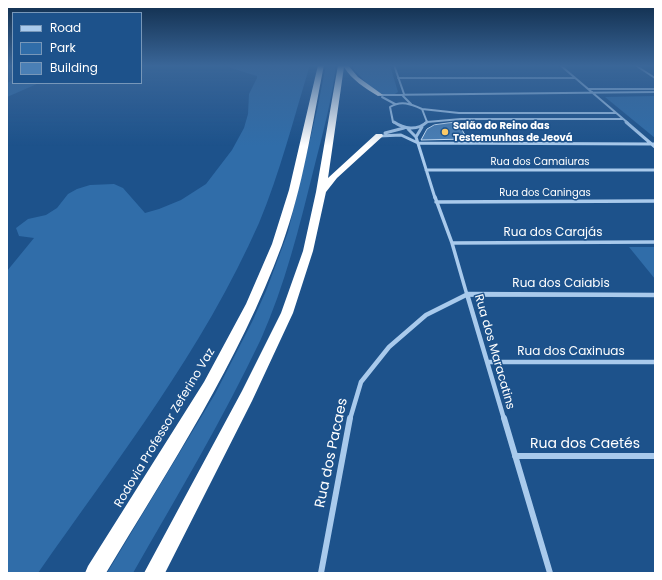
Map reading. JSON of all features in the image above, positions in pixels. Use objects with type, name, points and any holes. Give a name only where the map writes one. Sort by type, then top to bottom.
[{"type":"highway","name":"Rodovia Professor Zeferino Vaz","points":[[94,573],[209,387],[252,304],[277,244],[294,190],[315,92]]},
{"type":"highway","points":[[154,573],[247,396],[287,313],[308,251],[321,192],[335,92]]},
{"type":"highway","points":[[375,92],[380,95]]},
{"type":"highway","points":[[321,192],[334,176],[380,136]]},
{"type":"street","points":[[403,92],[411,104]]},
{"type":"street","points":[[380,95],[651,92]]},
{"type":"street","points":[[592,93],[655,147]]},
{"type":"street","points":[[380,95],[397,102],[411,104],[422,110],[459,113],[616,113]]},
{"type":"street","points":[[397,102],[404,95]]},
{"type":"street","name":"Rua dos Maracatins","points":[[397,102],[390,107],[393,122],[406,128],[416,137],[436,202],[452,243],[468,294],[514,456],[550,573]]},
{"type":"street","points":[[422,110],[427,122]]},
{"type":"street","points":[[459,113],[461,119]]},
{"type":"street","points":[[416,137],[422,126],[427,122],[461,119],[623,119]]},
{"type":"street","points":[[380,136],[406,128],[422,126]]},
{"type":"street","points":[[380,136],[390,134],[401,136],[418,143],[655,144]]},
{"type":"street","name":"Rua dos Camaiuras","points":[[426,170],[655,170]]},
{"type":"street","name":"Rua dos Caningas","points":[[436,202],[655,201]]},
{"type":"street","name":"Rua dos Carajás","points":[[452,243],[655,242]]},
{"type":"street","name":"Rua dos Caiabis","points":[[468,294],[655,295]]},
{"type":"street","name":"Rua dos Pacaes","points":[[321,573],[347,430],[361,382],[389,347],[426,315],[468,294]]},
{"type":"street","name":"Rua dos Caxinuas","points":[[487,362],[655,362]]},
{"type":"street","name":"Rua dos Caetés","points":[[514,456],[655,456]]},
{"type":"green space","points":[[7,92],[18,92],[7,97]]},
{"type":"green space","points":[[250,92],[302,92],[267,204],[237,270],[185,360],[157,403],[38,573],[7,573],[7,271],[34,238],[19,236],[16,228],[28,219],[46,215],[57,208],[68,194],[77,189],[90,185],[114,184],[123,188],[145,213],[181,200],[206,184],[232,150],[244,128],[248,114]]},
{"type":"green space","points":[[321,92],[332,92],[291,256],[270,319],[261,339],[215,428],[133,573],[107,573],[215,394],[252,322],[266,291],[288,232]]},
{"type":"green space","points":[[379,92],[398,92],[392,95]]},
{"type":"green space","points":[[655,96],[655,138],[605,97]]},
{"type":"green space","points":[[629,247],[655,247],[655,279]]},
{"type":"building","name":"Salão do Reino das Testemunhas de Jeová","points":[[458,122],[467,139],[421,140],[427,129],[434,125]]},
{"type":"place","name":"Salão do Reino das Testemunhas de Jeová","points":[[445,132]]}]
